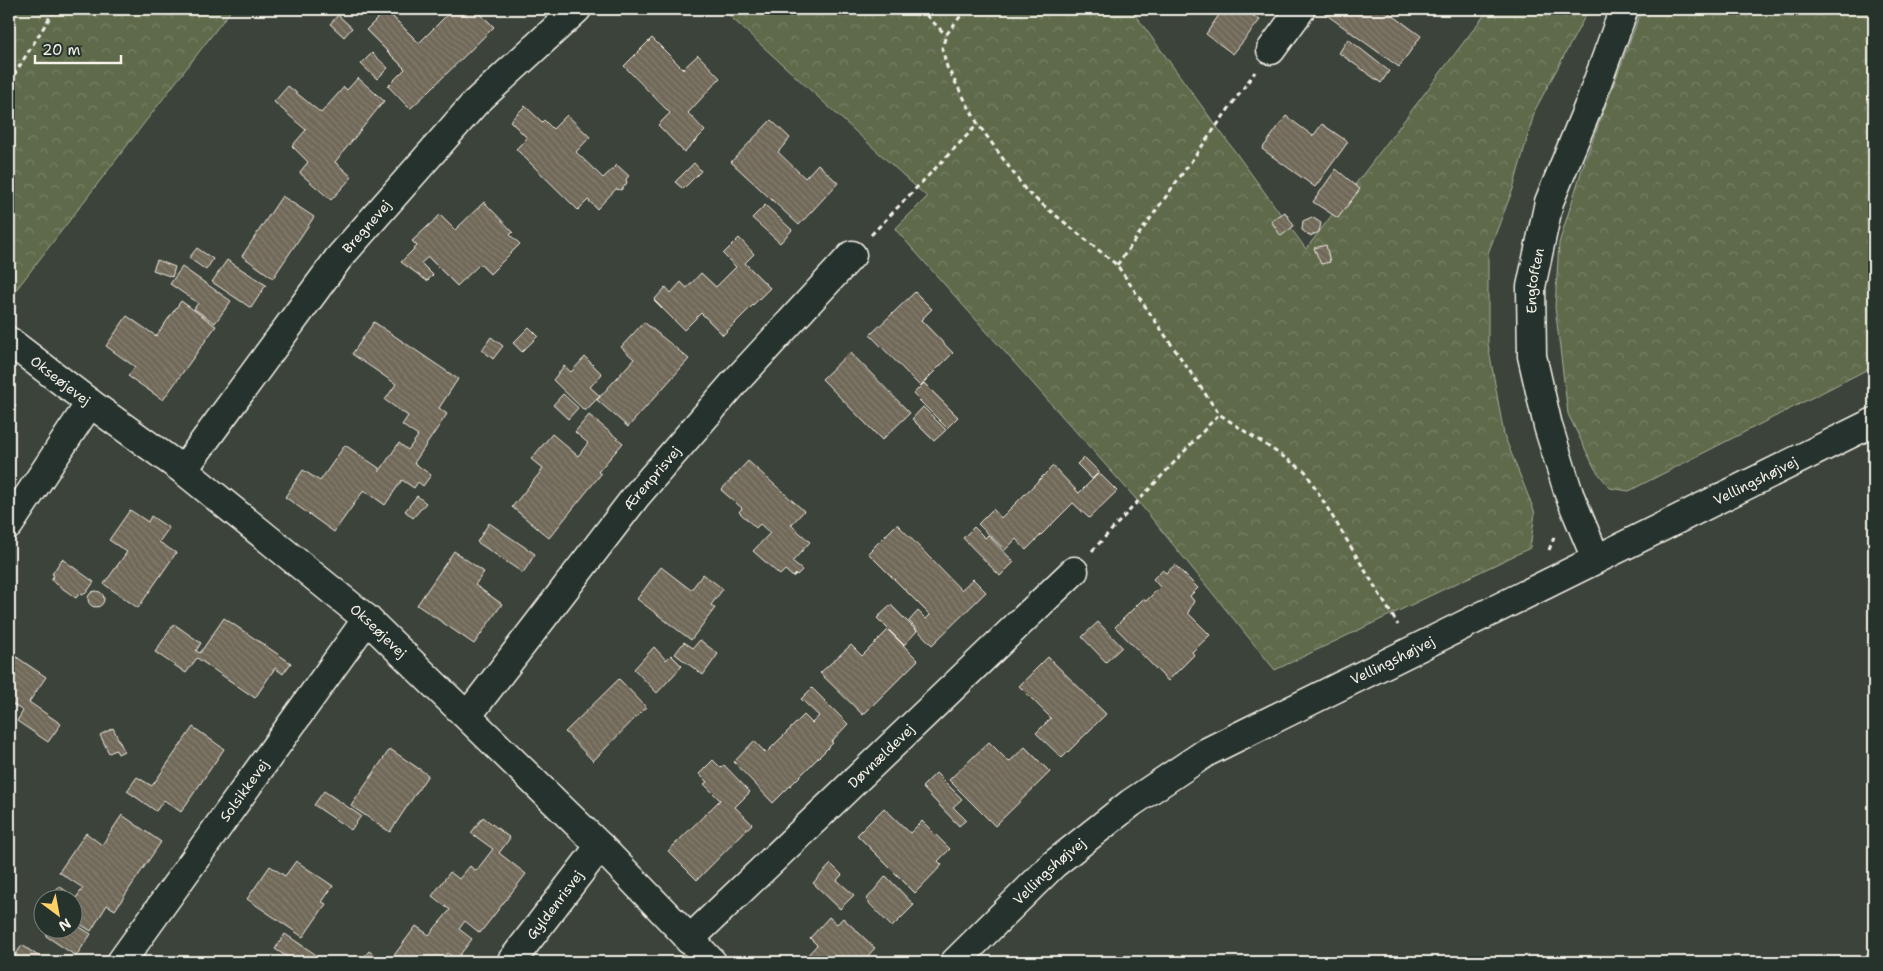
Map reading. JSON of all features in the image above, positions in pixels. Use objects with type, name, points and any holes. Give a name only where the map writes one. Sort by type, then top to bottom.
[{"type":"street","name":"Bregnevej","points":[[183,470],[338,260],[474,103],[577,9]]},
{"type":"street","points":[[1271,50],[1301,9]]},
{"type":"street","name":"Engtoften","points":[[1596,558],[1569,494],[1548,426],[1532,356],[1531,288],[1549,202],[1589,105],[1624,9]]},
{"type":"street","name":"Ærenprisvej","points":[[468,714],[637,495],[735,382],[852,255]]},
{"type":"street","name":"Okseøjevej","points":[[9,341],[90,403],[183,470],[367,619],[468,714],[600,846],[712,962]]},
{"type":"street","points":[[9,525],[90,403]]},
{"type":"street","name":"Vellingshøjvej","points":[[955,962],[1054,864],[1131,803],[1208,752],[1596,558],[1874,422]]},
{"type":"street","name":"Døvnældevej","points":[[689,940],[1074,571]]},
{"type":"street","name":"Solsikkevej","points":[[121,962],[367,619]]},
{"type":"street","name":"Gyldenrisvej","points":[[511,962],[600,846]]},
{"type":"path","points":[[9,83],[55,9]]},
{"type":"path","points":[[920,9],[946,35]]},
{"type":"path","points":[[966,9],[946,35],[942,48],[947,67],[978,124],[1027,192],[1117,264],[1219,414],[1305,471],[1397,623],[1408,652]]},
{"type":"path","points":[[1117,264],[1271,50]]},
{"type":"path","points":[[852,255],[978,124]]},
{"type":"path","points":[[1074,571],[1219,414]]},
{"type":"green space","points":[[9,9],[232,9],[9,299]]},
{"type":"green space","points":[[722,9],[1131,9],[1306,249],[1489,9],[1589,9],[1535,110],[1513,189],[1488,253],[1488,344],[1504,435],[1535,513],[1530,548],[1275,670],[1136,499],[895,229],[927,197]]},
{"type":"green space","points":[[1642,9],[1874,9],[1874,366],[1629,491],[1610,488],[1595,469],[1568,414],[1555,307],[1559,243],[1584,163]]},
{"type":"building","points":[[453,9],[476,9],[494,27],[411,108],[408,107],[388,86],[405,69],[366,30],[386,10],[419,43]]},
{"type":"building","points":[[1223,9],[1243,9],[1260,20],[1233,54],[1206,34]]},
{"type":"building","points":[[1254,9],[1270,9],[1264,16]]},
{"type":"building","points":[[1326,9],[1384,9],[1421,36],[1399,67],[1324,13]]},
{"type":"building","points":[[338,15],[352,28],[344,37],[330,24]]},
{"type":"building","points":[[652,38],[683,69],[698,55],[720,78],[688,113],[705,131],[684,152],[658,125],[670,113],[624,66]]},
{"type":"building","points":[[1348,39],[1389,71],[1381,83],[1339,53]]},
{"type":"building","points":[[372,53],[388,68],[377,79],[361,64]]},
{"type":"building","points":[[358,78],[384,101],[335,162],[352,177],[331,200],[300,172],[308,162],[292,146],[306,130],[274,102],[288,86],[321,113],[344,87],[347,90]]},
{"type":"building","points":[[525,106],[542,122],[544,120],[553,129],[567,115],[590,137],[576,152],[603,178],[617,165],[629,176],[626,179],[627,183],[621,190],[616,189],[597,209],[588,200],[578,210],[516,149],[527,138],[510,121]]},
{"type":"building","points":[[1286,116],[1313,136],[1322,124],[1348,142],[1315,187],[1262,149]]},
{"type":"building","points":[[771,120],[790,138],[778,152],[805,178],[818,164],[838,183],[799,225],[731,162]]},
{"type":"building","points":[[694,163],[701,171],[683,189],[675,182]]},
{"type":"building","points":[[1336,169],[1360,189],[1338,218],[1313,202]]},
{"type":"building","points":[[282,196],[314,217],[273,278],[242,256]]},
{"type":"building","points":[[484,202],[513,232],[510,235],[520,244],[490,274],[480,264],[457,286],[428,257],[421,263],[433,275],[427,281],[401,262],[417,246],[412,241],[440,215],[455,230]]},
{"type":"building","points":[[765,205],[792,230],[780,243],[752,218]]},
{"type":"building","points":[[1285,212],[1294,226],[1281,236],[1271,221]]},
{"type":"building","points":[[1312,217],[1321,223],[1319,232],[1310,236],[1302,230],[1303,221]]},
{"type":"building","points":[[739,238],[754,254],[745,263],[770,288],[723,335],[701,313],[684,330],[654,300],[666,287],[671,293],[681,282],[687,288],[701,273],[716,287],[736,267],[723,254]]},
{"type":"building","points":[[1326,245],[1330,262],[1321,264],[1314,248]]},
{"type":"building","points":[[197,248],[213,259],[206,270],[189,258]]},
{"type":"building","points":[[157,260],[175,267],[172,277],[153,270]]},
{"type":"building","points":[[227,260],[266,285],[251,308],[212,282]]},
{"type":"building","points":[[182,267],[231,301],[215,323],[194,309],[198,303],[170,284]]},
{"type":"building","points":[[915,292],[932,309],[921,320],[953,353],[920,386],[870,335]]},
{"type":"building","points":[[181,301],[216,326],[163,400],[128,376],[135,367],[106,346],[127,316],[156,336]]},
{"type":"building","points":[[374,322],[458,379],[439,408],[447,414],[414,463],[431,475],[423,486],[418,482],[414,488],[402,480],[385,505],[364,490],[334,532],[285,497],[303,470],[320,481],[345,445],[379,468],[379,472],[399,443],[408,450],[418,436],[402,425],[408,416],[385,400],[396,384],[352,354]]},
{"type":"building","points":[[644,322],[689,359],[628,427],[597,400],[634,359],[621,347]]},
{"type":"building","points":[[529,327],[538,336],[522,352],[513,343]]},
{"type":"building","points":[[491,337],[503,346],[493,359],[482,350]]},
{"type":"building","points":[[850,352],[910,413],[882,440],[822,379]]},
{"type":"building","points":[[585,357],[602,374],[590,387],[600,396],[585,411],[553,380],[564,366],[571,372]]},
{"type":"building","points":[[924,383],[958,417],[947,428],[913,394]]},
{"type":"building","points":[[563,394],[578,408],[568,419],[553,405]]},
{"type":"building","points":[[9,401],[16,405],[9,415]]},
{"type":"building","points":[[923,407],[946,430],[934,441],[912,419]]},
{"type":"building","points":[[589,415],[623,443],[598,472],[601,474],[549,538],[512,507],[543,469],[531,459],[552,434],[578,456],[588,443],[575,432]]},
{"type":"building","points":[[1084,457],[1099,472],[1092,479],[1077,464]]},
{"type":"building","points":[[748,461],[804,511],[791,525],[810,542],[792,562],[802,570],[793,577],[785,570],[780,575],[753,551],[770,533],[760,524],[756,528],[739,512],[742,508],[721,490]]},
{"type":"building","points":[[1053,466],[1079,493],[1099,473],[1117,491],[1089,518],[1073,503],[1026,550],[1016,539],[1005,550],[978,524],[993,509],[1001,518]]},
{"type":"building","points":[[417,496],[426,503],[413,518],[405,511]]},
{"type":"building","points":[[130,510],[148,522],[151,516],[169,528],[159,542],[176,553],[138,608],[104,584],[127,552],[109,540]]},
{"type":"building","points":[[489,523],[535,554],[523,573],[477,542]]},
{"type":"building","points":[[897,524],[961,590],[973,579],[986,592],[932,645],[909,621],[918,611],[926,619],[930,615],[868,553]]},
{"type":"building","points":[[974,527],[985,538],[988,535],[1014,562],[1000,576],[963,538]]},
{"type":"building","points":[[454,551],[484,572],[475,585],[502,604],[474,644],[417,605]]},
{"type":"building","points":[[62,559],[94,582],[86,593],[82,595],[80,593],[76,598],[51,580],[54,575],[52,574]]},
{"type":"building","points":[[1175,565],[1198,588],[1190,596],[1194,601],[1188,613],[1210,635],[1192,652],[1194,655],[1168,681],[1115,627],[1143,599],[1146,601],[1160,587],[1153,579],[1162,570],[1166,573]]},
{"type":"building","points":[[661,567],[691,590],[703,574],[723,589],[711,605],[715,608],[691,640],[637,599]]},
{"type":"building","points":[[93,591],[99,591],[104,596],[102,605],[93,607],[88,602],[88,596]]},
{"type":"building","points":[[891,605],[917,631],[904,645],[877,618]]},
{"type":"building","points":[[224,618],[291,663],[283,674],[275,668],[255,698],[197,658],[186,673],[155,652],[174,624],[201,643],[196,651],[200,653]]},
{"type":"building","points":[[1098,622],[1122,647],[1106,662],[1082,637]]},
{"type":"building","points":[[888,630],[918,660],[863,715],[820,673],[851,645],[862,656]]},
{"type":"building","points":[[700,640],[718,654],[703,675],[675,654],[684,642],[693,648]]},
{"type":"building","points":[[654,647],[666,660],[671,655],[682,666],[657,693],[634,669]]},
{"type":"building","points":[[9,652],[46,677],[29,702],[61,724],[48,742],[17,721],[23,711],[9,702]]},
{"type":"building","points":[[1048,657],[1106,714],[1062,758],[1036,733],[1051,718],[1019,686]]},
{"type":"building","points":[[619,679],[646,707],[593,761],[565,732]]},
{"type":"building","points":[[812,688],[848,724],[831,742],[833,743],[773,803],[734,762],[754,741],[766,753],[804,715],[812,723],[819,716],[801,699]]},
{"type":"building","points":[[193,727],[224,749],[181,812],[164,800],[156,811],[127,791],[137,777],[152,786]]},
{"type":"building","points":[[113,728],[124,751],[118,754],[116,750],[109,753],[100,735]]},
{"type":"building","points":[[989,742],[1009,762],[1025,747],[1050,772],[995,826],[949,780]]},
{"type":"building","points":[[390,749],[428,775],[390,832],[351,806]]},
{"type":"building","points":[[713,760],[721,768],[724,765],[750,792],[735,807],[752,824],[697,880],[668,851],[720,800],[704,784],[707,782],[699,774]]},
{"type":"building","points":[[936,773],[962,799],[953,807],[966,820],[959,826],[922,787]]},
{"type":"building","points":[[324,791],[361,816],[351,830],[314,805]]},
{"type":"building","points":[[884,808],[910,833],[922,821],[950,849],[938,861],[942,865],[915,893],[857,835]]},
{"type":"building","points":[[122,815],[161,842],[115,910],[107,905],[91,931],[82,925],[83,888],[59,872],[86,833],[102,845]]},
{"type":"building","points":[[483,817],[510,838],[499,853],[526,874],[480,933],[465,921],[459,929],[472,939],[456,960],[447,953],[440,962],[389,962],[416,926],[429,935],[450,910],[432,896],[450,872],[459,879],[470,866],[476,871],[493,849],[471,833]]},
{"type":"building","points":[[296,861],[333,886],[322,902],[326,904],[303,937],[247,899],[270,866],[285,876]]},
{"type":"building","points":[[831,864],[842,875],[837,880],[854,895],[840,909],[813,883]]},
{"type":"building","points":[[886,876],[914,905],[892,927],[866,900]]},
{"type":"building","points":[[829,917],[837,924],[843,918],[875,948],[862,962],[801,962],[817,945],[810,938]]},
{"type":"building","points":[[82,928],[91,934],[76,956],[49,938],[82,938]]},
{"type":"building","points":[[285,934],[315,954],[309,962],[295,962],[275,949]]},
{"type":"building","points":[[22,945],[47,962],[11,962]]},
{"type":"building","points":[[369,951],[384,962],[360,962]]}]
